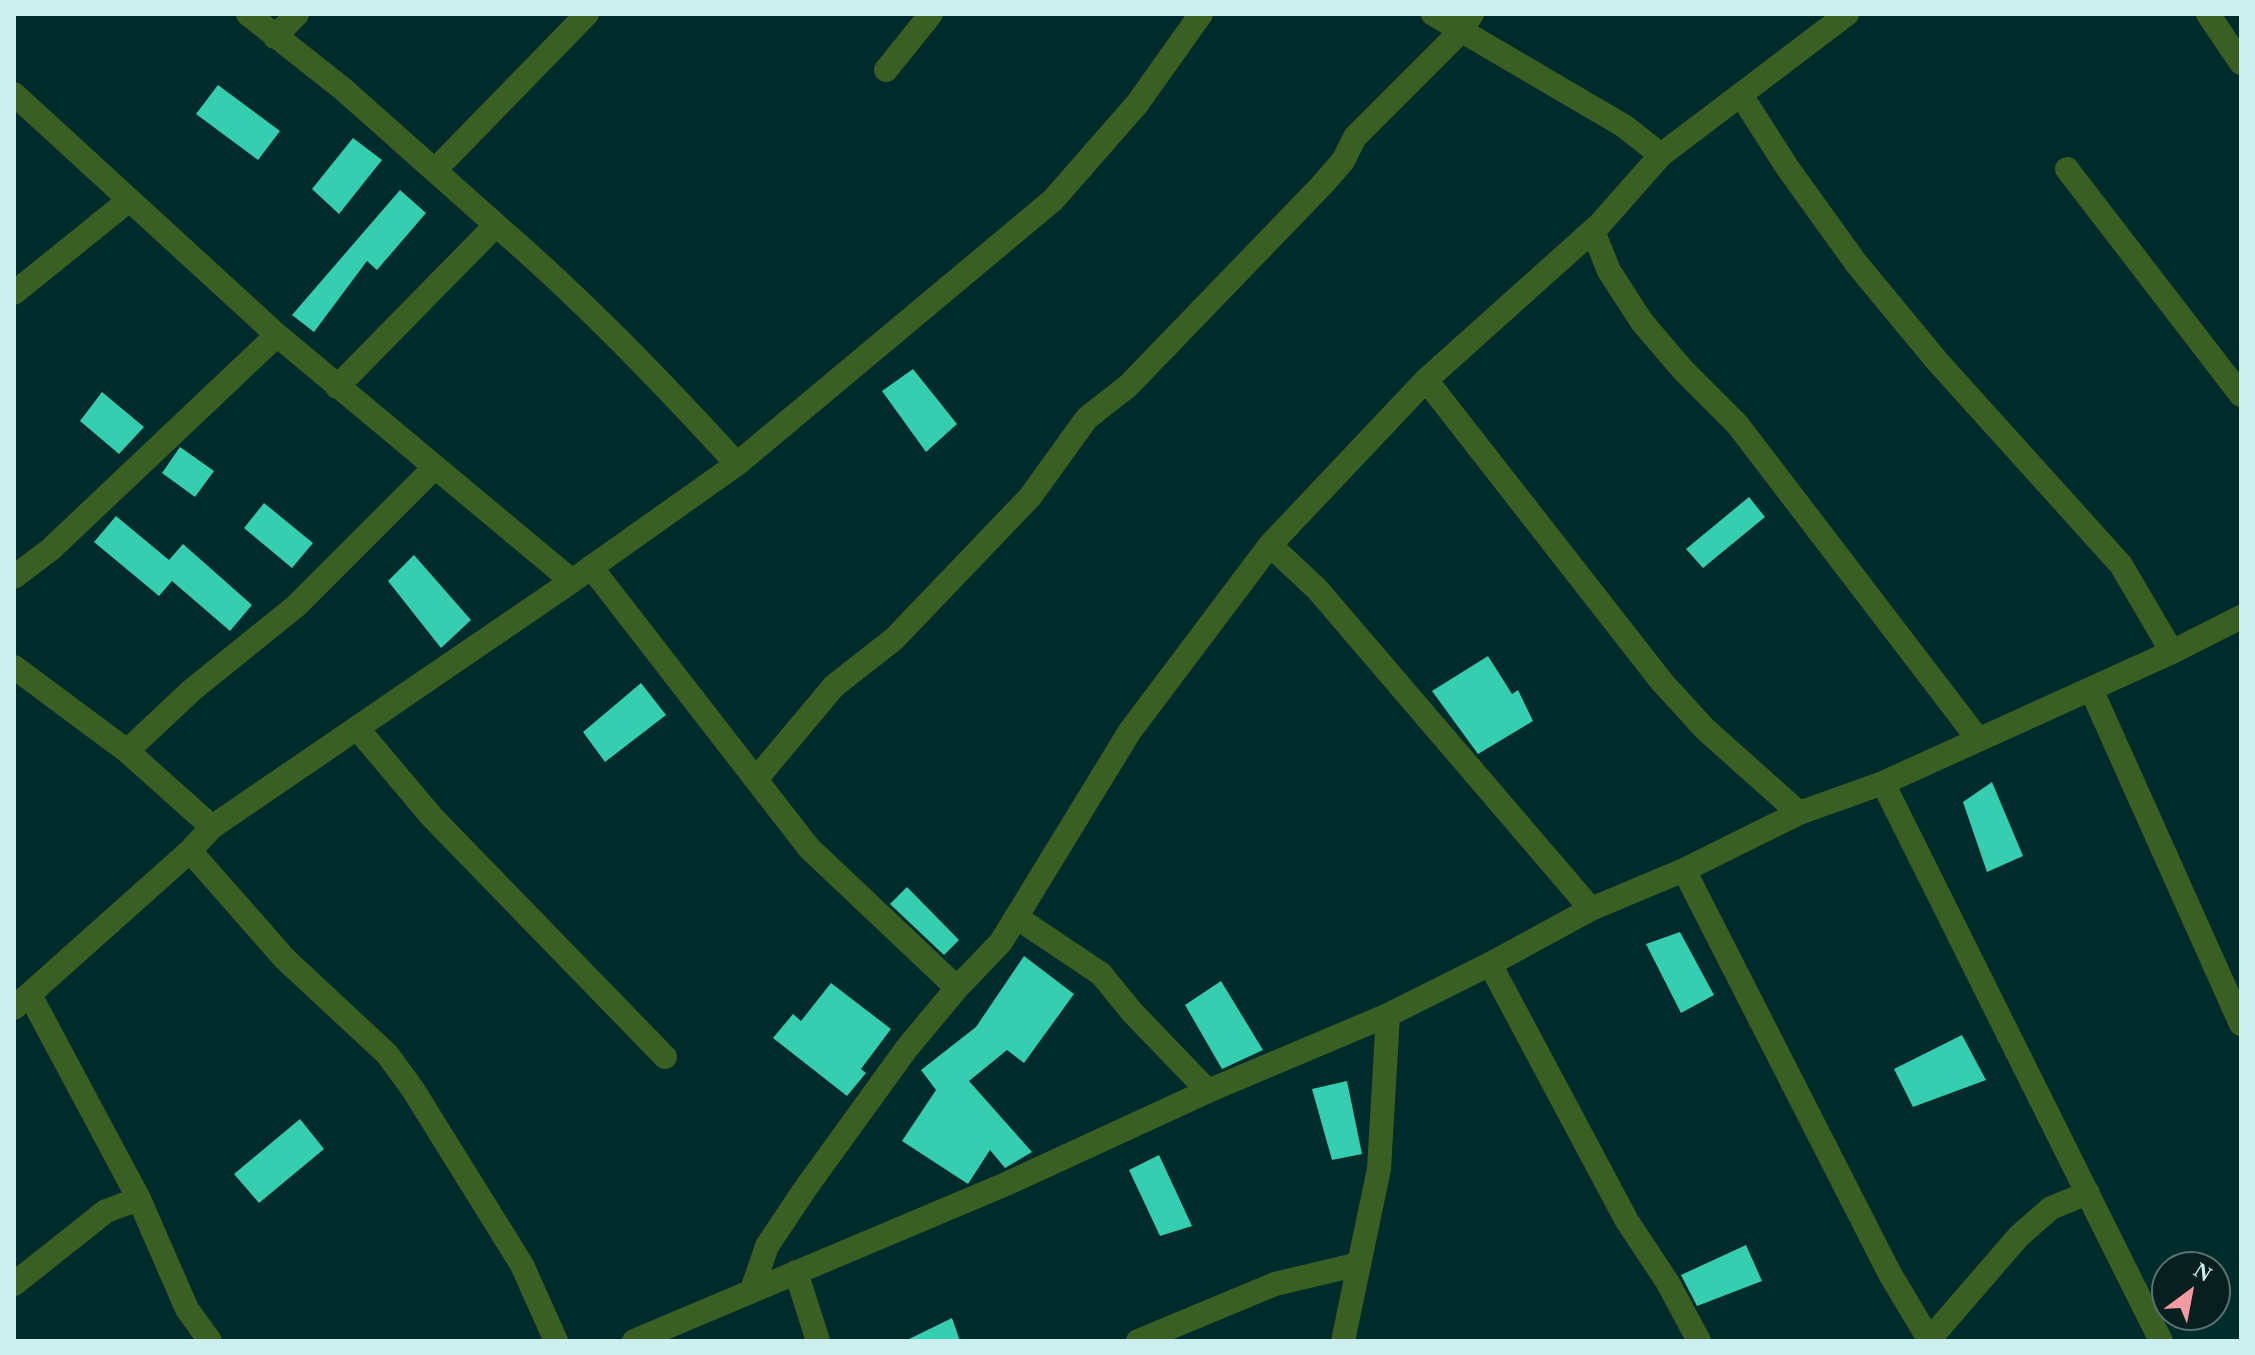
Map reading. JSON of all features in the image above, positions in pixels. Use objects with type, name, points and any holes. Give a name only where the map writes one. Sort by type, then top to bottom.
[{"type":"street","points":[[248,14],[343,89],[557,277],[646,364],[737,464]]},
{"type":"street","points":[[275,37],[297,14]]},
{"type":"street","points":[[436,169],[587,14]]},
{"type":"street","points":[[886,70],[931,14]]},
{"type":"street","points":[[210,1341],[187,1309],[139,1199],[22,1002],[190,851],[212,827],[737,464],[1053,200],[1137,104],[1201,14]]},
{"type":"street","points":[[1433,14],[1466,23],[1624,126],[1661,155]]},
{"type":"street","points":[[752,1290],[767,1246],[805,1189],[907,1048],[1001,942],[1130,731],[1270,545],[1426,380],[1593,231],[1661,155],[1847,14]]},
{"type":"street","points":[[2208,14],[2241,63]]},
{"type":"street","points":[[757,778],[834,686],[894,639],[1030,497],[1087,418],[1128,386],[1322,185],[1343,161],[1355,137],[1466,23]]},
{"type":"street","points":[[14,94],[128,201],[337,387],[434,468],[582,574],[757,778],[809,848],[957,988]]},
{"type":"street","points":[[1741,95],[1787,167],[1856,263],[1937,361],[2121,565],[2172,652]]},
{"type":"street","points":[[2067,169],[2241,395]]},
{"type":"street","points":[[14,293],[128,201]]},
{"type":"street","points":[[337,387],[496,225]]},
{"type":"street","points":[[1593,231],[1609,271],[1642,322],[1683,370],[1737,424],[1978,739]]},
{"type":"street","points":[[14,577],[51,549],[277,335]]},
{"type":"street","points":[[1426,380],[1662,682],[1705,729],[1799,813]]},
{"type":"street","points":[[127,751],[192,690],[296,606],[434,468]]},
{"type":"street","points":[[1270,545],[1317,589],[1591,909]]},
{"type":"street","points":[[634,1341],[1006,1184],[1208,1091],[1388,1015],[1591,909],[1684,870],[1799,813],[1883,783],[2172,652],[2241,617]]},
{"type":"street","points":[[14,667],[127,751],[212,827]]},
{"type":"street","points":[[2091,689],[2241,1024]]},
{"type":"street","points":[[357,728],[432,817],[665,1057]]},
{"type":"street","points":[[1883,783],[2161,1341]]},
{"type":"street","points":[[190,851],[285,959],[387,1054],[412,1088],[522,1265],[556,1341]]},
{"type":"street","points":[[1684,870],[1890,1274],[1930,1340],[2019,1236],[2051,1208],[2088,1193]]},
{"type":"street","points":[[1016,917],[1101,974],[1132,1012],[1208,1091]]},
{"type":"street","points":[[1490,964],[1627,1221],[1668,1283],[1699,1341]]},
{"type":"street","points":[[1343,1341],[1379,1169],[1388,1015]]},
{"type":"street","points":[[14,1284],[106,1211],[139,1199]]},
{"type":"street","points":[[1138,1341],[1275,1284],[1359,1264]]},
{"type":"street","points":[[796,1272],[818,1341]]},
{"type":"building","points":[[218,85],[280,131],[258,160],[196,114]]},
{"type":"building","points":[[353,138],[382,160],[339,214],[312,189]]},
{"type":"building","points":[[400,190],[426,213],[377,270],[367,261],[314,332],[292,315]]},
{"type":"building","points":[[913,369],[957,424],[926,452],[882,391]]},
{"type":"building","points":[[102,392],[144,427],[119,454],[80,421]]},
{"type":"building","points":[[180,447],[214,471],[195,497],[162,473]]},
{"type":"building","points":[[1749,497],[1765,517],[1703,568],[1686,549]]},
{"type":"building","points":[[264,503],[313,543],[292,568],[244,528]]},
{"type":"building","points":[[116,516],[169,560],[183,544],[252,605],[230,631],[172,581],[159,596],[94,542]]},
{"type":"building","points":[[414,555],[471,620],[441,648],[388,581]]},
{"type":"building","points":[[1488,656],[1512,694],[1518,690],[1533,721],[1478,754],[1432,691]]},
{"type":"building","points":[[641,683],[666,715],[605,762],[583,732]]},
{"type":"building","points":[[1992,782],[2023,856],[1987,872],[1963,802]]},
{"type":"building","points":[[907,887],[959,940],[944,955],[890,904]]},
{"type":"building","points":[[1680,932],[1714,995],[1681,1013],[1646,944]]},
{"type":"building","points":[[1024,956],[1074,994],[1024,1063],[1007,1050],[969,1081],[1032,1152],[1005,1168],[990,1150],[968,1184],[902,1141],[936,1090],[921,1070],[976,1027]]},
{"type":"building","points":[[1221,981],[1263,1050],[1222,1069],[1185,1005]]},
{"type":"building","points":[[831,983],[891,1029],[861,1069],[866,1073],[847,1096],[773,1038],[793,1014],[801,1021]]},
{"type":"building","points":[[1962,1035],[1986,1080],[1913,1107],[1894,1069]]},
{"type":"building","points":[[1347,1081],[1362,1154],[1332,1160],[1312,1089]]},
{"type":"building","points":[[300,1119],[324,1149],[259,1203],[234,1174]]},
{"type":"building","points":[[1159,1155],[1192,1226],[1160,1236],[1129,1170]]},
{"type":"building","points":[[1746,1245],[1762,1281],[1697,1306],[1681,1275]]},
{"type":"building","points":[[952,1318],[960,1341],[905,1341]]}]
